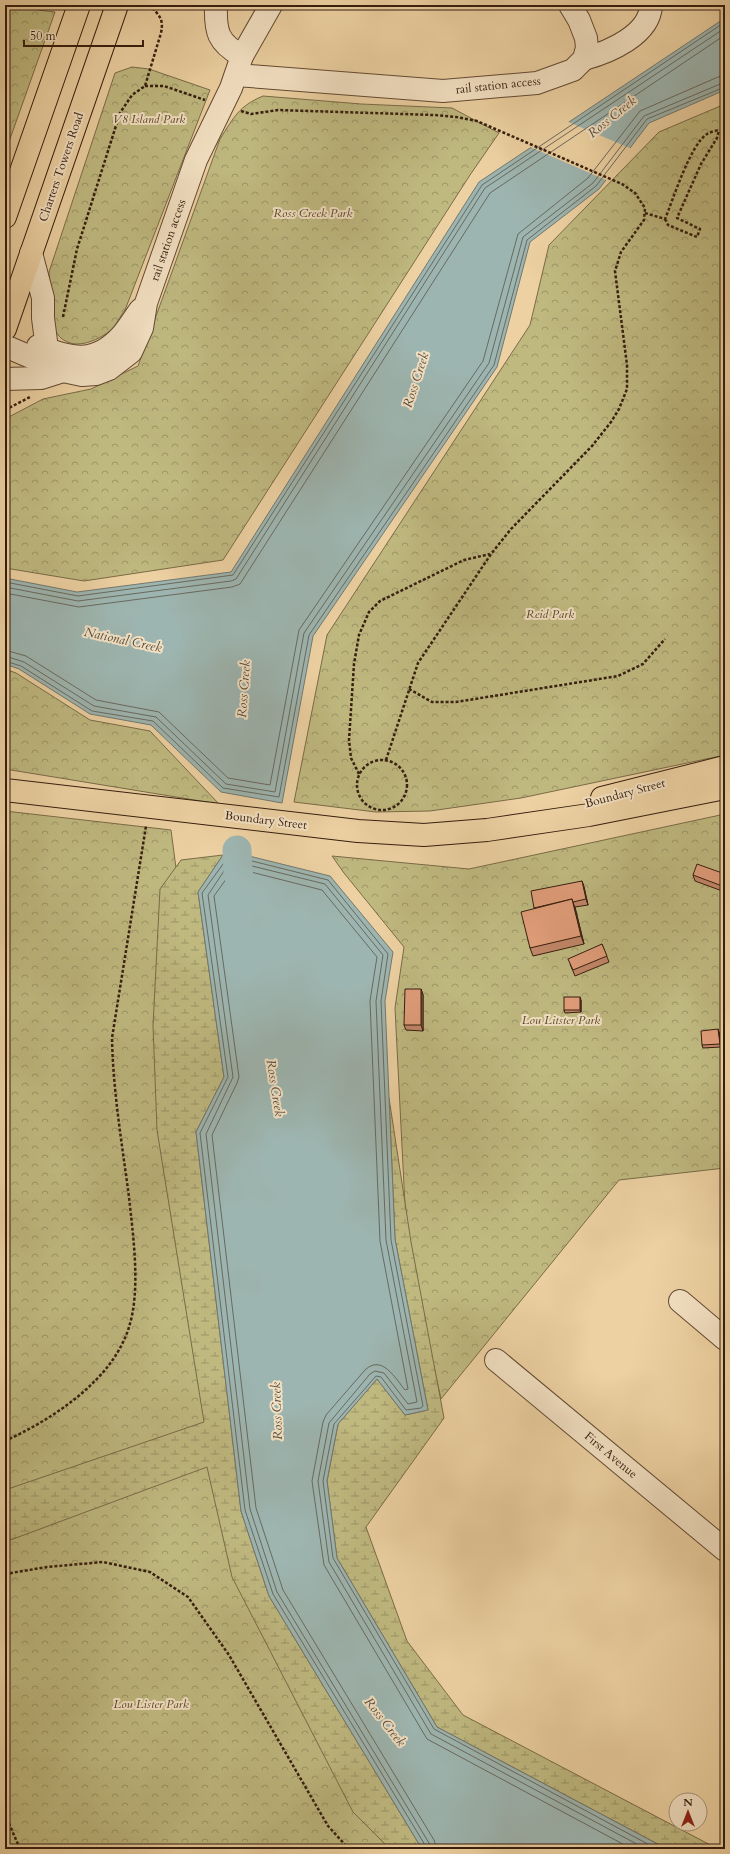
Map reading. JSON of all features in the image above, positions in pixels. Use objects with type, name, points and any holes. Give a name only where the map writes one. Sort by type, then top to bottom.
[{"type":"main road","points":[[5,217],[79,5]]},
{"type":"main road","name":"Charters Towers Road","points":[[5,330],[116,8]]},
{"type":"main road","name":"Boundary Street","points":[[527,824],[586,802],[725,767]]},
{"type":"main road","name":"Boundary Street","points":[[5,790],[381,832],[424,835],[453,834],[527,824],[589,814],[725,788]]},
{"type":"street","points":[[216,5],[216,26],[220,39],[230,49],[239,65]]},
{"type":"street","name":"rail station access","points":[[5,346],[63,371],[82,375],[96,374],[109,369],[131,352],[142,328],[146,303],[188,180],[223,105],[239,65],[271,5]]},
{"type":"street","points":[[570,5],[581,24],[586,38],[587,48],[584,59]]},
{"type":"street","points":[[584,59],[600,54],[636,34],[648,19],[652,5]]},
{"type":"street","name":"rail station access","points":[[239,65],[443,91],[537,83],[573,70],[584,59]]},
{"type":"street","points":[[31,254],[43,298],[43,318],[47,349]]},
{"type":"street","points":[[5,333],[70,357],[85,357],[101,352],[112,345],[124,333],[146,303]]},
{"type":"street","points":[[5,379],[41,378],[63,371]]},
{"type":"street","points":[[680,1301],[725,1339]]},
{"type":"street","name":"First Avenue","points":[[496,1360],[725,1550]]},
{"type":"path","points":[[145,86],[162,25],[160,15],[150,5]]},
{"type":"path","points":[[62,321],[77,249],[120,113],[132,95],[145,86],[164,86],[251,114],[278,110],[456,116],[477,121],[501,130],[622,184],[630,188],[642,202],[645,213],[640,227],[621,252],[615,271],[628,365],[627,389],[619,409],[611,422],[592,446],[511,529],[491,554],[418,663],[386,760]]},
{"type":"path","points":[[665,219],[685,168],[696,148],[708,133],[725,128]]},
{"type":"path","points":[[645,213],[665,219],[668,225],[697,237],[700,229],[677,218],[701,164],[717,138],[719,130]]},
{"type":"path","points":[[5,410],[26,401],[33,395],[41,378]]},
{"type":"path","points":[[359,774],[351,758],[349,740],[354,664],[359,635],[369,612],[380,601],[464,560],[491,554]]},
{"type":"path","points":[[409,689],[432,702],[456,702],[618,676],[644,664],[666,639]]},
{"type":"path","points":[[378,760],[394,762],[405,774],[407,783],[403,799],[394,807],[381,810],[373,808],[360,798],[357,790],[359,774],[370,762],[378,760]]},
{"type":"path","points":[[5,1441],[52,1414],[81,1394],[98,1378],[116,1354],[129,1328],[131,1320],[134,1280],[134,1238],[112,1068],[112,1038],[146,826]]},
{"type":"path","points":[[5,1574],[47,1567],[103,1562],[150,1572],[188,1597],[229,1655],[328,1826],[349,1849]]},
{"type":"path","points":[[5,1814],[20,1849]]},
{"type":"green space","points":[[5,6],[55,12],[5,153]]},
{"type":"green space","name":"V8 Island Park","points":[[132,67],[149,69],[210,90],[125,310],[112,329],[103,336],[88,342],[73,344],[59,337],[54,329],[49,272],[115,73]]},
{"type":"green space","name":"Ross Creek Park","points":[[263,96],[361,104],[452,108],[499,133],[470,175],[223,560],[84,581],[5,568],[5,419],[43,399],[91,389],[138,366],[220,139],[233,118],[243,108]]},
{"type":"green space","name":"Reid Park","points":[[725,104],[725,755],[521,798],[430,811],[376,812],[294,802],[327,635],[530,325],[549,245],[659,132]]},
{"type":"green space","points":[[5,669],[16,673],[90,720],[150,731],[219,804],[5,769]]},
{"type":"green space","name":"Lou Lister Park","points":[[5,811],[171,830],[201,1058],[397,1849],[5,1849]]},
{"type":"green space","name":"Lou Litster Park","points":[[725,814],[725,1168],[619,1180],[441,1399],[407,1245],[395,1008],[404,947],[332,856],[469,869]]},
{"type":"green space","points":[[223,855],[198,892],[224,1077],[196,1132],[241,1511],[269,1596],[422,1849],[390,1849],[353,1812],[232,1577],[207,1467],[5,1542],[5,1490],[204,1422],[157,1130],[153,1026],[160,889],[181,860]]},
{"type":"green space","points":[[389,1098],[411,1242],[444,1418],[366,1527],[407,1641],[463,1715],[668,1823],[668,1832],[686,1832],[718,1849],[667,1849],[437,1727],[337,1558],[327,1481],[338,1424],[377,1379],[405,1415],[428,1410],[395,1239]]},
{"type":"water","name":"National Creek","points":[[725,18],[725,90],[649,123],[599,189],[530,242],[497,367],[313,636],[282,803],[221,792],[151,725],[90,714],[19,669],[5,664],[5,578],[77,592],[231,572],[479,182]]},
{"type":"water","points":[[223,855],[249,856],[330,876],[393,952],[385,1001],[395,1239],[428,1410],[405,1415],[377,1379],[338,1424],[327,1481],[337,1558],[437,1727],[667,1849],[422,1849],[269,1596],[241,1511],[196,1132],[224,1077],[198,892]]},
{"type":"pier","points":[[566,121],[632,149],[608,181],[528,146]]},
{"type":"building","points":[[697,864],[725,874],[725,887],[693,875]]},
{"type":"building","points":[[582,881],[586,899],[573,902],[572,899],[534,908],[531,891]]},
{"type":"building","points":[[572,899],[581,936],[530,948],[521,912]]},
{"type":"building","points":[[602,944],[607,956],[573,970],[568,959]]},
{"type":"building","points":[[405,989],[421,989],[421,1025],[404,1025]]},
{"type":"building","points":[[564,997],[580,997],[580,1010],[564,1010]]},
{"type":"building","points":[[718,1029],[720,1044],[702,1045],[701,1031]]},
{"type":"waterway","name":"Ross Creek","points":[[237,850],[238,872],[243,895]]}]
